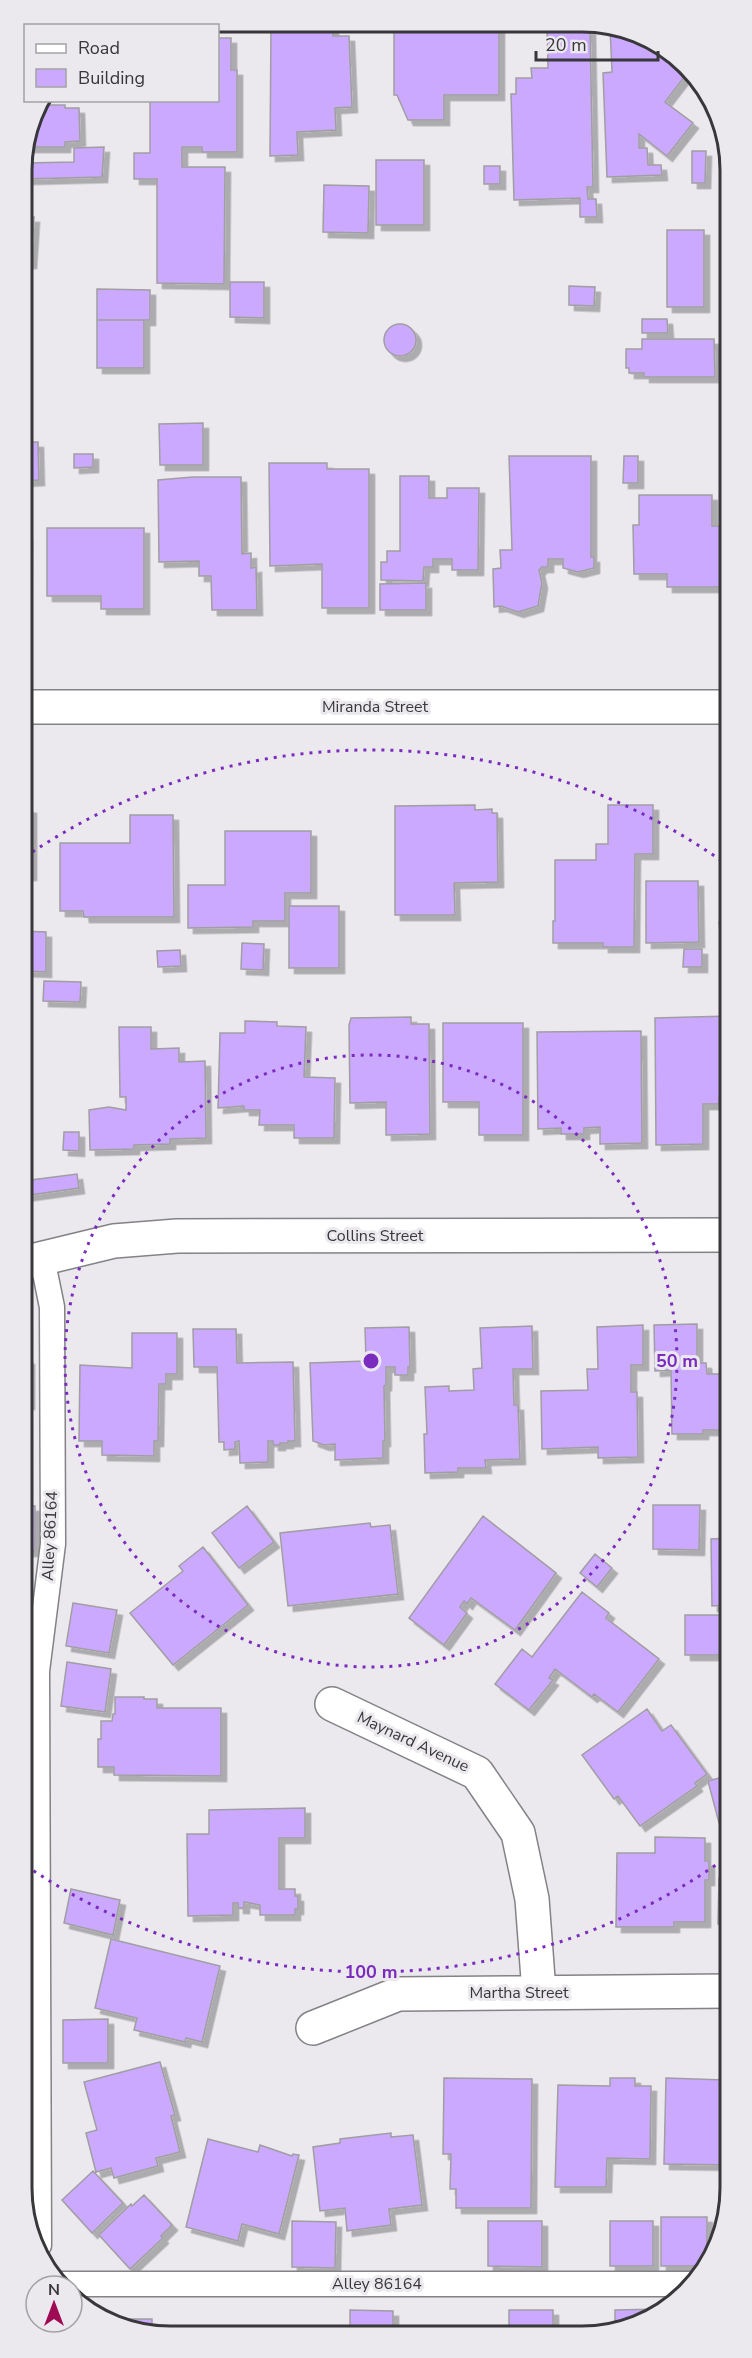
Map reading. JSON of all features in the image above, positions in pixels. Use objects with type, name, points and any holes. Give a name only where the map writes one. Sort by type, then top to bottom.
[{"type":"street","name":"Miranda Street","points":[[32,707],[720,707]]},
{"type":"street","name":"Collins Street","points":[[32,1261],[114,1241],[177,1236],[720,1235]]},
{"type":"street","name":"Maynard Avenue","points":[[332,1704],[477,1773],[518,1833],[532,1899],[539,1992]]},
{"type":"street","name":"Martha Street","points":[[313,2028],[398,1994],[720,1991]]},
{"type":"lane","name":"Alley 86164","points":[[32,1261],[52,1307],[53,1544],[37,1671],[39,2233]]},
{"type":"lane","name":"Alley 86164","points":[[84,2284],[682,2284]]},
{"type":"building","points":[[271,32],[333,32],[333,36],[349,36],[352,107],[335,108],[336,130],[297,132],[298,155],[270,156]]},
{"type":"building","points":[[394,32],[499,32],[499,95],[444,95],[444,120],[408,120],[397,95],[394,95]]},
{"type":"building","points":[[547,32],[590,32],[593,187],[587,187],[588,199],[596,199],[597,217],[580,217],[580,198],[514,200],[511,94],[516,94],[516,78],[532,78],[531,68],[548,68]]},
{"type":"building","points":[[610,34],[644,46],[667,60],[684,77],[665,102],[693,123],[667,156],[639,134],[639,148],[647,148],[648,165],[661,165],[662,175],[607,177],[603,73],[612,72]]},
{"type":"building","points":[[219,38],[231,38],[231,70],[237,70],[237,152],[202,152],[202,147],[182,147],[182,167],[225,167],[224,284],[157,283],[157,179],[134,179],[134,153],[150,153],[150,102],[219,102]]},
{"type":"building","points":[[48,105],[79,108],[80,141],[65,142],[65,147],[34,147],[36,134]]},
{"type":"building","points":[[104,147],[102,177],[32,179],[32,163],[74,162],[74,148]]},
{"type":"building","points":[[692,151],[706,151],[705,183],[692,183]]},
{"type":"building","points":[[376,160],[424,160],[424,225],[376,225]]},
{"type":"building","points":[[484,166],[500,166],[500,184],[484,184]]},
{"type":"building","points":[[324,185],[369,186],[368,233],[323,232]]},
{"type":"building","points":[[32,217],[34,217],[32,248]]},
{"type":"building","points":[[667,230],[704,230],[704,307],[667,307]]},
{"type":"building","points":[[230,282],[264,282],[264,318],[230,317]]},
{"type":"building","points":[[569,286],[595,287],[594,306],[569,305]]},
{"type":"building","points":[[97,289],[150,290],[150,320],[97,320]]},
{"type":"building","points":[[642,319],[667,319],[668,333],[642,333]]},
{"type":"building","points":[[97,320],[144,320],[144,368],[97,368]]},
{"type":"building","points":[[400,324],[411,329],[416,340],[411,351],[400,356],[389,351],[384,340],[389,329]]},
{"type":"building","points":[[642,339],[714,339],[715,377],[644,377],[644,373],[629,373],[629,368],[626,368],[626,349],[642,349]]},
{"type":"building","points":[[203,423],[203,465],[160,465],[159,424]]},
{"type":"building","points":[[32,442],[38,442],[39,480],[32,480]]},
{"type":"building","points":[[74,454],[93,454],[93,467],[74,468]]},
{"type":"building","points":[[509,456],[591,456],[591,557],[594,557],[594,568],[578,572],[563,568],[563,559],[548,559],[548,567],[542,567],[539,570],[542,583],[538,606],[518,612],[501,606],[494,607],[493,569],[501,568],[500,550],[512,550]]},
{"type":"building","points":[[624,456],[638,456],[638,483],[623,483]]},
{"type":"building","points":[[269,463],[327,463],[327,469],[369,469],[369,608],[322,608],[322,564],[270,566]]},
{"type":"building","points":[[400,476],[429,476],[429,498],[447,498],[447,488],[479,488],[478,570],[452,570],[452,559],[433,559],[433,567],[424,567],[423,581],[381,580],[381,562],[387,562],[387,551],[400,551]]},
{"type":"building","points":[[241,477],[242,554],[251,553],[251,568],[256,567],[257,610],[212,610],[211,576],[199,576],[199,561],[159,562],[158,480]]},
{"type":"building","points":[[639,495],[712,495],[712,526],[720,526],[720,587],[667,587],[667,574],[634,574],[633,525],[639,525]]},
{"type":"building","points":[[47,528],[144,528],[144,609],[101,609],[101,596],[47,596]]},
{"type":"building","points":[[426,583],[426,610],[380,610],[380,584]]},
{"type":"building","points":[[475,805],[475,810],[492,809],[492,813],[497,813],[498,882],[454,883],[455,915],[395,915],[395,806]]},
{"type":"building","points":[[608,805],[653,805],[653,854],[635,854],[634,947],[603,947],[603,943],[553,943],[555,860],[596,860],[596,844],[608,844]]},
{"type":"building","points":[[130,815],[173,815],[174,917],[84,917],[83,911],[60,911],[60,843],[130,843]]},
{"type":"building","points":[[225,831],[311,831],[311,893],[285,893],[285,921],[253,921],[253,927],[188,928],[188,885],[225,885]]},
{"type":"building","points":[[646,881],[698,881],[699,942],[646,943]]},
{"type":"building","points":[[289,906],[339,906],[339,968],[289,968]]},
{"type":"building","points":[[32,931],[46,932],[46,972],[32,971]]},
{"type":"building","points":[[242,943],[264,944],[263,970],[241,969]]},
{"type":"building","points":[[684,949],[702,949],[702,967],[683,967]]},
{"type":"building","points":[[180,950],[181,966],[158,967],[157,951]]},
{"type":"building","points":[[44,981],[81,982],[80,1002],[43,1001]]},
{"type":"building","points":[[720,1016],[720,1098],[719,1104],[703,1104],[703,1144],[656,1145],[655,1018]]},
{"type":"building","points":[[411,1017],[411,1024],[429,1024],[430,1134],[386,1135],[386,1102],[350,1103],[349,1025],[351,1018]]},
{"type":"building","points":[[245,1021],[277,1022],[277,1026],[306,1027],[304,1077],[335,1078],[334,1138],[294,1138],[294,1125],[259,1125],[260,1110],[244,1110],[244,1106],[218,1108],[220,1033],[245,1033]]},
{"type":"building","points":[[443,1023],[523,1023],[523,1135],[479,1135],[479,1102],[443,1102]]},
{"type":"building","points":[[119,1027],[151,1027],[151,1049],[179,1048],[179,1062],[205,1061],[206,1138],[170,1139],[170,1144],[134,1145],[134,1149],[90,1150],[89,1110],[109,1107],[126,1110],[126,1097],[120,1097]]},
{"type":"building","points":[[641,1031],[642,1143],[600,1144],[600,1127],[584,1128],[584,1134],[561,1134],[561,1128],[538,1129],[537,1032]]},
{"type":"building","points":[[64,1132],[79,1132],[79,1151],[63,1150]]},
{"type":"building","points":[[77,1174],[79,1188],[32,1195],[32,1180]]},
{"type":"building","points":[[697,1324],[697,1363],[706,1363],[707,1374],[720,1374],[720,1430],[703,1430],[703,1434],[672,1434],[671,1370],[655,1371],[654,1325]]},
{"type":"building","points":[[643,1325],[643,1365],[631,1365],[631,1392],[637,1392],[638,1457],[598,1458],[598,1447],[542,1449],[541,1391],[588,1390],[587,1369],[598,1369],[597,1327]]},
{"type":"building","points":[[532,1326],[533,1369],[513,1369],[514,1405],[518,1405],[520,1459],[485,1460],[486,1468],[458,1468],[458,1472],[425,1473],[424,1434],[427,1434],[425,1387],[449,1386],[449,1391],[474,1390],[473,1369],[482,1368],[480,1328]]},
{"type":"building","points":[[409,1327],[410,1367],[408,1367],[408,1375],[395,1375],[395,1367],[386,1367],[383,1458],[335,1460],[335,1444],[324,1445],[313,1441],[310,1363],[366,1361],[365,1328]]},
{"type":"building","points":[[193,1329],[236,1329],[237,1363],[293,1362],[295,1441],[273,1445],[273,1441],[268,1441],[268,1462],[240,1463],[239,1441],[235,1442],[235,1449],[224,1450],[224,1442],[219,1442],[217,1367],[194,1367]]},
{"type":"building","points":[[132,1333],[177,1333],[177,1374],[166,1374],[166,1384],[159,1384],[158,1441],[154,1441],[154,1456],[102,1455],[102,1441],[79,1441],[80,1365],[132,1368]]},
{"type":"building","points":[[653,1505],[700,1505],[699,1550],[653,1549]]},
{"type":"building","points":[[32,1506],[35,1506],[35,1551],[32,1551]]},
{"type":"building","points":[[247,1506],[274,1542],[239,1568],[212,1533]]},
{"type":"building","points":[[483,1516],[556,1573],[515,1630],[471,1598],[467,1604],[464,1601],[460,1607],[467,1613],[444,1645],[409,1618]]},
{"type":"building","points":[[370,1523],[371,1527],[390,1525],[398,1594],[288,1606],[280,1533]]},
{"type":"building","points":[[711,1539],[720,1539],[720,1606],[712,1606]]},
{"type":"building","points":[[203,1547],[248,1605],[173,1665],[130,1613],[183,1571],[179,1566]]},
{"type":"building","points":[[595,1554],[612,1568],[597,1587],[580,1573]]},
{"type":"building","points":[[582,1592],[609,1613],[606,1618],[659,1659],[618,1712],[594,1694],[592,1697],[555,1669],[549,1678],[553,1680],[529,1710],[495,1684],[522,1649],[532,1657]]},
{"type":"building","points":[[73,1603],[117,1610],[109,1653],[66,1646]]},
{"type":"building","points":[[685,1615],[720,1615],[720,1655],[685,1655]]},
{"type":"building","points":[[67,1662],[111,1669],[105,1712],[61,1706]]},
{"type":"building","points":[[115,1697],[157,1699],[157,1708],[221,1708],[221,1776],[114,1775],[114,1767],[98,1767],[98,1739],[101,1739],[101,1721],[112,1721],[113,1714],[115,1714]]},
{"type":"building","points":[[647,1709],[662,1731],[671,1725],[707,1774],[695,1783],[697,1786],[640,1826],[618,1796],[614,1799],[582,1755]]},
{"type":"building","points":[[720,1778],[720,1823],[719,1823],[708,1781]]},
{"type":"building","points":[[305,1808],[305,1838],[279,1838],[279,1889],[295,1889],[295,1896],[298,1896],[298,1909],[295,1909],[295,1915],[260,1915],[260,1905],[244,1902],[244,1908],[238,1908],[238,1903],[233,1903],[233,1915],[188,1916],[187,1834],[209,1834],[209,1810]]},
{"type":"building","points":[[655,1837],[705,1838],[705,1861],[709,1861],[709,1880],[705,1880],[705,1922],[674,1922],[674,1927],[616,1927],[617,1853],[655,1853]]},
{"type":"building","points":[[719,1878],[720,1878],[720,1924],[718,1924]]},
{"type":"building","points":[[71,1889],[120,1900],[113,1935],[64,1923]]},
{"type":"building","points":[[111,1939],[220,1966],[202,2042],[186,2038],[185,2042],[134,2030],[137,2018],[95,2008]]},
{"type":"building","points":[[108,2019],[108,2063],[63,2063],[63,2020]]},
{"type":"building","points":[[160,2062],[175,2115],[171,2116],[180,2152],[156,2158],[158,2166],[114,2178],[111,2168],[96,2172],[86,2133],[97,2130],[84,2082]]},
{"type":"building","points":[[444,2078],[532,2079],[531,2208],[456,2208],[456,2189],[450,2189],[451,2154],[443,2154]]},
{"type":"building","points":[[610,2078],[635,2078],[635,2086],[651,2086],[650,2159],[607,2158],[606,2187],[555,2187],[558,2085],[610,2086]]},
{"type":"building","points":[[666,2078],[720,2080],[720,2165],[664,2164]]},
{"type":"building","points":[[391,2133],[391,2137],[413,2135],[422,2205],[389,2209],[391,2225],[347,2231],[345,2208],[320,2211],[313,2147],[340,2143],[340,2139]]},
{"type":"building","points":[[208,2139],[258,2152],[260,2145],[292,2156],[293,2154],[299,2155],[279,2234],[242,2224],[238,2241],[186,2227]]},
{"type":"building","points":[[93,2171],[123,2203],[92,2233],[62,2200]]},
{"type":"building","points":[[144,2195],[172,2225],[161,2236],[163,2238],[130,2269],[99,2235],[131,2204],[132,2206]]},
{"type":"building","points":[[661,2217],[707,2217],[707,2247],[697,2266],[661,2266]]},
{"type":"building","points":[[292,2221],[336,2222],[335,2268],[292,2267]]},
{"type":"building","points":[[488,2221],[542,2221],[542,2267],[488,2266]]},
{"type":"building","points":[[610,2221],[653,2221],[653,2266],[610,2266]]},
{"type":"building","points":[[649,2309],[615,2323],[615,2310]]},
{"type":"building","points":[[350,2310],[393,2311],[393,2326],[350,2326]]},
{"type":"building","points":[[509,2310],[553,2310],[553,2326],[509,2326]]},
{"type":"building","points":[[126,2319],[152,2319],[152,2325]]}]
